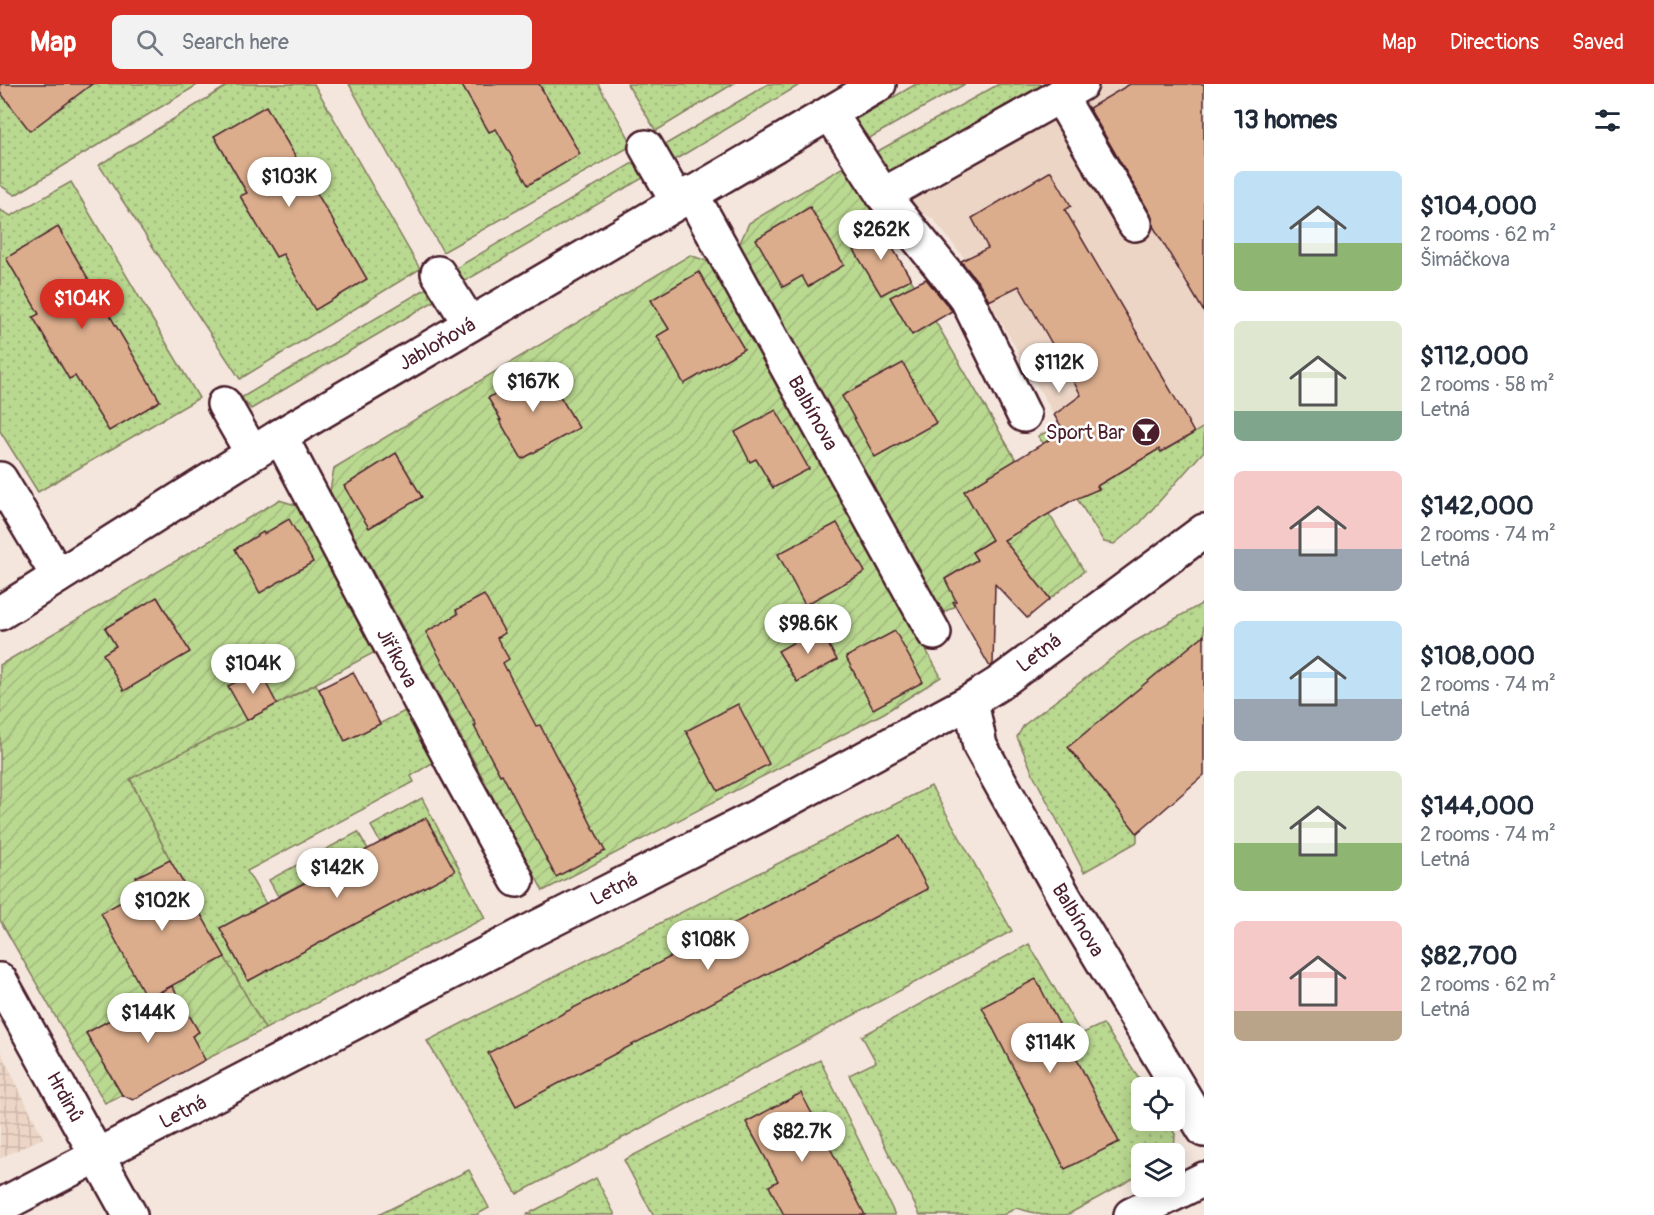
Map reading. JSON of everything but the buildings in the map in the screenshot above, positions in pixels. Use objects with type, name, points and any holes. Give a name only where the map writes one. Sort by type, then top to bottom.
[{"type":"street","name":"Jabloňová","points":[[0,613],[280,435],[879,84]]},
{"type":"street","points":[[883,195],[1071,90],[1135,224]]},
{"type":"street","points":[[830,113],[883,195],[968,300],[1024,415]]},
{"type":"street","name":"Balbínova","points":[[646,147],[684,197],[934,633]]},
{"type":"street","points":[[438,273],[470,324]]},
{"type":"street","points":[[224,404],[252,453]]},
{"type":"street","name":"Jiříkova","points":[[280,435],[517,880]]},
{"type":"street","points":[[0,479],[58,576]]},
{"type":"street","name":"Letná","points":[[0,1206],[756,817],[971,701],[998,684],[1204,531]]},
{"type":"street","name":"Balbínova","points":[[971,701],[980,746],[1066,900],[1204,1130]]},
{"type":"street","name":"Hrdinů","points":[[0,980],[130,1215]]},
{"type":"street","points":[[1131,1215],[1204,1179]]},
{"type":"shaded area","points":[[1099,84],[1204,84],[1204,427],[1161,452],[1159,449],[1097,486],[1099,489],[1097,490],[965,259],[933,219],[899,199]]},
{"type":"shaded area","points":[[0,1050],[43,1138],[0,1158]]},
{"type":"green space","points":[[0,84],[199,84],[15,195],[0,185]]},
{"type":"green space","points":[[230,84],[314,84],[420,269],[240,379],[99,165]]},
{"type":"green space","points":[[349,84],[598,84],[633,145],[443,252]]},
{"type":"green space","points":[[627,84],[733,84],[656,131]]},
{"type":"green space","points":[[768,84],[801,84],[673,161],[661,147]]},
{"type":"green space","points":[[916,84],[965,84],[866,140],[851,122]]},
{"type":"green space","points":[[999,84],[1040,84],[1043,89],[894,177],[869,156]]},
{"type":"green space","points":[[641,158],[648,175],[458,285],[448,273]]},
{"type":"green space","points":[[845,166],[1016,460],[1084,571],[1050,599],[999,535],[972,552],[977,560],[945,579],[958,605],[942,613],[739,245],[749,223]]},
{"type":"green space","points":[[71,182],[199,398],[38,492],[0,431],[0,210],[11,216]]},
{"type":"green space","points":[[690,255],[715,264],[941,677],[884,713],[543,891],[330,491],[334,468]]},
{"type":"green space","points":[[427,288],[436,300],[251,409],[241,398]]},
{"type":"green space","points":[[1061,426],[1098,490],[1097,486],[1159,449],[1162,452],[1204,427],[1204,451],[1140,523],[1114,544],[1104,542],[1038,436]]},
{"type":"green space","points":[[279,500],[302,507],[377,651],[130,779],[170,860],[265,1029],[205,1060],[165,990],[86,1033],[122,1095],[105,1103],[0,920],[0,665]]},
{"type":"green space","points":[[1203,603],[1204,635],[1068,747],[1137,833],[1137,842],[1084,872],[1034,776],[1017,737],[1024,725],[1132,643]]},
{"type":"green space","points":[[316,684],[345,741],[411,708],[440,758],[411,776],[414,782],[247,871],[266,904],[220,928],[248,981],[454,871],[426,818],[380,842],[371,826],[422,798],[485,918],[265,1029],[170,860],[130,778]]},
{"type":"green space","points":[[931,786],[1012,931],[517,1194],[427,1041]]},
{"type":"green space","points":[[358,832],[368,849],[278,896],[269,880]]},
{"type":"green space","points":[[1029,944],[1081,1034],[1103,1024],[1138,1077],[1131,1077],[1131,1131],[1173,1131],[1175,1143],[1131,1143],[1131,1180],[1067,1215],[1042,1215],[1016,1208],[1003,1215],[920,1215],[849,1075],[876,1062],[862,1036]]},
{"type":"green space","points":[[820,1060],[895,1215],[653,1215],[624,1160]]},
{"type":"green space","points":[[469,1170],[489,1208],[476,1215],[378,1215]]},
{"type":"green space","points":[[596,1178],[615,1215],[526,1215]]},
{"type":"place","name":"Sport Bar","points":[[1146,432]]}]
